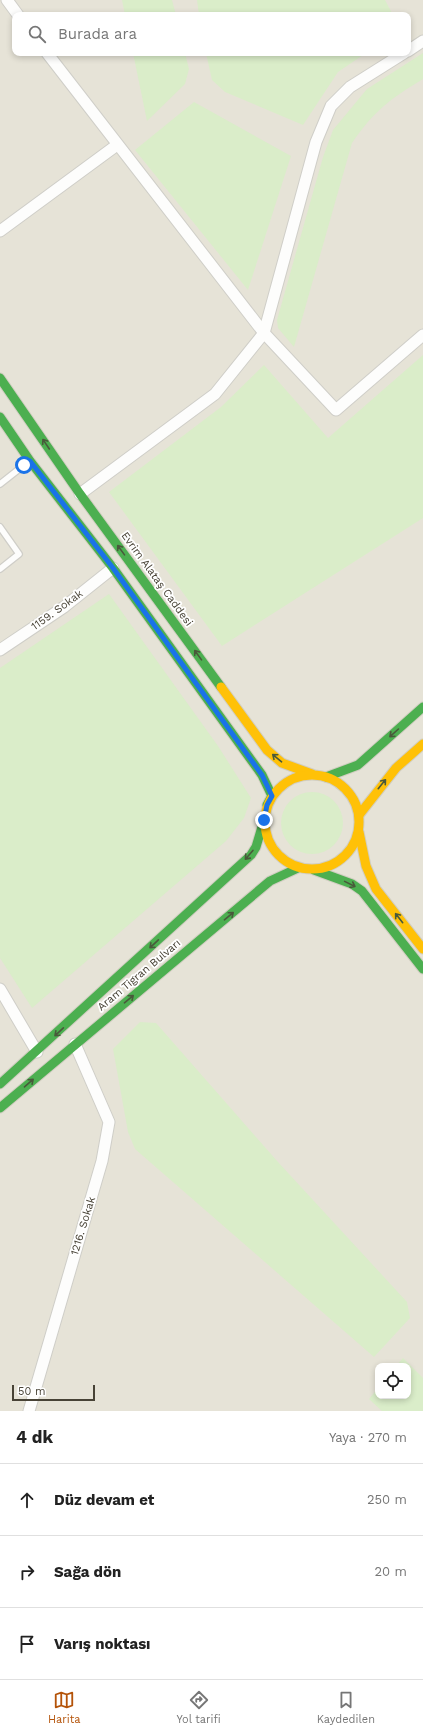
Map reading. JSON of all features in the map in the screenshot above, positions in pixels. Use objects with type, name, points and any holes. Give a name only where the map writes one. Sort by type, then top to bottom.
[{"type":"main road","name":"Evrim Alataş Caddesi","points":[[0,378],[80,494],[267,750],[282,762],[312,774]]},
{"type":"main road","points":[[0,417],[30,461],[113,568],[262,775],[272,796],[267,805]]},
{"type":"main road","points":[[326,777],[358,765],[423,707]]},
{"type":"main road","points":[[359,815],[396,768],[423,744]]},
{"type":"main road","points":[[0,1084],[38,1052],[251,855],[256,847],[267,805],[274,792],[285,783],[298,776],[312,774],[326,777],[338,782],[348,791],[355,802],[359,815],[359,831],[366,866],[376,889],[423,949]]},
{"type":"main road","points":[[264,820],[266,836],[273,850],[284,861],[298,868],[314,870],[352,884],[362,891],[423,969]]},
{"type":"main road","points":[[314,870],[330,867],[343,858],[353,846],[359,831]]},
{"type":"main road","name":"Aram Tigran Bulvarı","points":[[0,1108],[270,882],[298,868]]},
{"type":"street","points":[[6,0],[16,12]]},
{"type":"street","points":[[411,49],[423,42]]},
{"type":"street","points":[[49,56],[264,334],[336,410],[423,335]]},
{"type":"street","points":[[80,494],[215,394],[264,334],[316,142],[332,106],[350,87],[399,56]]},
{"type":"street","points":[[0,231],[117,144]]},
{"type":"street","name":"1159. Sokak","points":[[0,650],[64,607],[113,568]]},
{"type":"street","points":[[0,989],[38,1052]]},
{"type":"street","name":"1216. Sokak","points":[[29,1411],[102,1161],[109,1122],[75,1044]]},
{"type":"lane","points":[[0,484],[30,461]]},
{"type":"lane","points":[[0,527],[19,554],[0,569]]},
{"type":"shaded area","points":[[0,0],[423,0],[423,1411],[0,1411]]},
{"type":"green space","points":[[122,0],[172,0],[175,12],[124,12]]},
{"type":"green space","points":[[197,0],[385,0],[391,12],[199,12]]},
{"type":"green space","points":[[423,53],[423,79],[383,106],[368,122],[352,143],[294,347],[278,328],[277,320],[323,157],[333,130],[367,89]]},
{"type":"green space","points":[[134,56],[186,56],[189,69],[185,84],[147,121]]},
{"type":"green space","points":[[207,56],[362,56],[338,72],[303,125],[225,92],[212,80]]},
{"type":"green space","points":[[194,102],[291,156],[248,290],[135,150]]},
{"type":"green space","points":[[423,355],[423,518],[222,646],[109,492],[221,407],[264,365],[328,438]]},
{"type":"green space","points":[[109,594],[218,746],[251,798],[244,818],[226,841],[32,1008],[0,958],[0,668]]},
{"type":"green space","points":[[312,792],[329,797],[334,801],[338,806],[343,823],[338,840],[334,845],[329,849],[312,854],[295,849],[290,845],[286,840],[281,823],[286,806],[290,801],[295,797]]},
{"type":"green space","points":[[140,1022],[156,1023],[278,1162],[407,1302],[410,1318],[374,1357],[135,1149],[128,1132],[113,1049]]},
{"type":"green space","points":[[403,1358],[408,1363],[399,1363]]},
{"type":"green space","points":[[411,1366],[423,1378],[423,1411],[382,1411],[369,1399],[375,1392],[375,1399],[411,1399]]},
{"type":"traffic: fast","points":[[0,378],[80,494],[221,687]]},
{"type":"traffic: fast","points":[[0,417],[30,461],[113,568],[262,775],[272,796],[267,805]]},
{"type":"traffic: fast","points":[[326,777],[358,765],[423,707]]},
{"type":"traffic: fast","points":[[0,1084],[251,855],[256,847],[264,820]]},
{"type":"traffic: fast","points":[[0,1108],[270,881],[298,868]]},
{"type":"traffic: fast","points":[[314,870],[352,884],[362,891],[423,969]]},
{"type":"traffic: slow","points":[[221,687],[267,750],[282,763],[312,774]]},
{"type":"traffic: slow","points":[[359,815],[396,768],[423,744]]},
{"type":"traffic: slow","points":[[312,775],[330,778],[346,788],[356,804],[359,822],[356,840],[346,856],[330,866],[312,869],[294,866],[278,856],[268,840],[265,822],[268,804],[278,788],[294,778],[312,775]]},
{"type":"traffic: slow","points":[[359,832],[366,866],[376,889],[423,949]]},
{"type":"route","points":[[24,465],[30,461],[113,568],[262,775],[272,796],[267,805],[264,820]]}]
